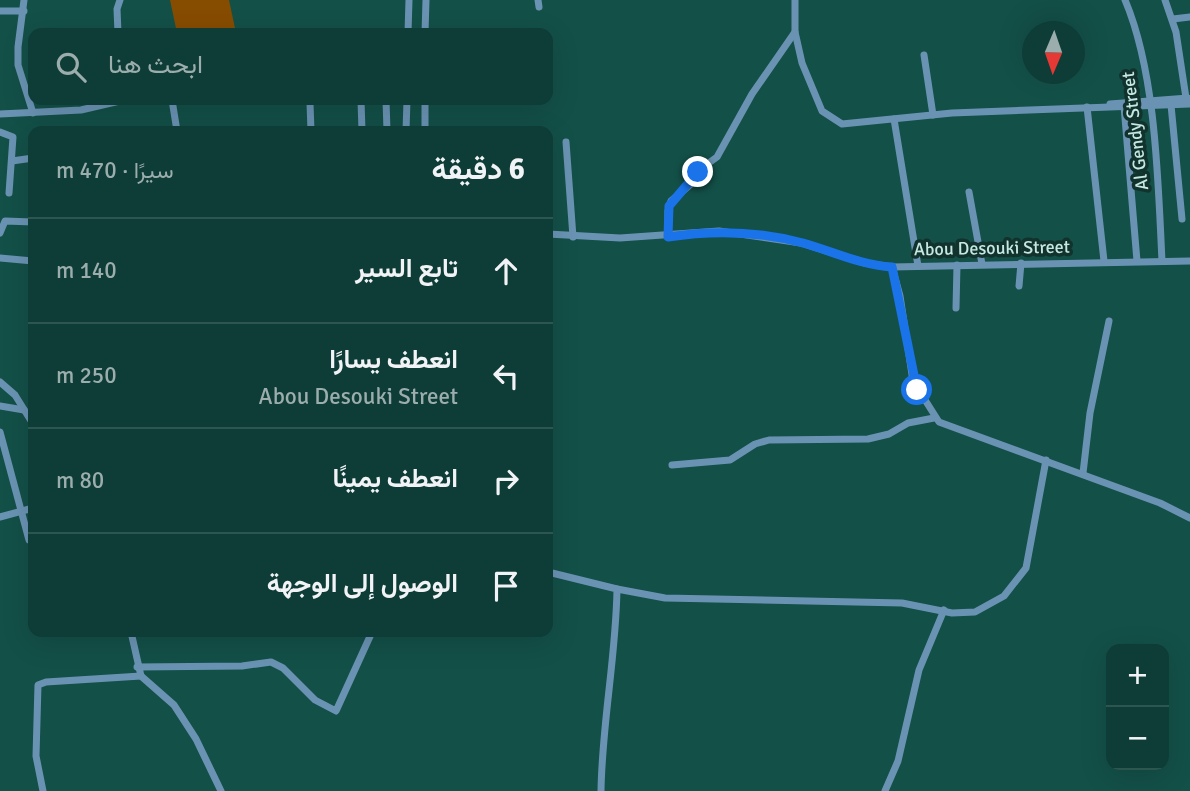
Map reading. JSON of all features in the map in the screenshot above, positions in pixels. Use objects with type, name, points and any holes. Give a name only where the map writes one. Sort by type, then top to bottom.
[{"type":"street","points":[[24,0],[18,47],[19,65],[28,96]]},
{"type":"street","points":[[118,28],[117,9],[120,0]]},
{"type":"street","points":[[408,28],[409,0]]},
{"type":"street","points":[[425,28],[426,0]]},
{"type":"street","points":[[795,0],[795,32],[802,63],[827,117],[850,124],[933,115],[1124,106],[1189,100]]},
{"type":"street","name":"Al Gendy Street","points":[[1125,0],[1138,28],[1149,103],[1162,261]]},
{"type":"street","points":[[1165,0],[1172,19],[1189,100]]},
{"type":"street","points":[[0,11],[24,11]]},
{"type":"street","points":[[1172,19],[1190,18]]},
{"type":"street","points":[[668,237],[667,211],[671,201],[691,184],[699,170],[717,157],[752,94],[795,32]]},
{"type":"street","points":[[924,55],[933,115]]},
{"type":"street","points":[[1106,105],[1116,101],[1171,105],[1189,100]]},
{"type":"street","points":[[31,105],[33,113]]},
{"type":"street","points":[[0,114],[82,110],[103,105]]},
{"type":"street","points":[[173,105],[175,126]]},
{"type":"street","points":[[310,105],[311,126]]},
{"type":"street","points":[[361,105],[362,126]]},
{"type":"street","points":[[386,105],[387,126]]},
{"type":"street","points":[[406,126],[407,105]]},
{"type":"street","points":[[425,105],[425,126]]},
{"type":"street","points":[[1171,105],[1182,219]]},
{"type":"street","points":[[1124,106],[1137,261]]},
{"type":"street","points":[[1087,107],[1104,261]]},
{"type":"street","points":[[894,119],[918,265]]},
{"type":"street","points":[[0,132],[13,135],[9,193]]},
{"type":"street","points":[[566,142],[573,237]]},
{"type":"street","points":[[12,161],[28,159]]},
{"type":"street","points":[[969,192],[982,264]]},
{"type":"street","points":[[0,233],[5,221],[28,222]]},
{"type":"street","name":"Abou Desouki Street","points":[[553,235],[668,237],[719,231],[772,236],[870,264],[892,267],[1190,261]]},
{"type":"street","points":[[0,258],[28,261]]},
{"type":"street","points":[[1019,286],[1021,263]]},
{"type":"street","points":[[956,308],[957,265]]},
{"type":"street","points":[[892,267],[902,309],[913,381],[934,418],[945,426],[1083,473],[1168,506],[1190,518]]},
{"type":"street","points":[[1083,473],[1090,413],[1109,321]]},
{"type":"street","points":[[0,382],[28,416]]},
{"type":"street","points":[[0,406],[28,407]]},
{"type":"street","points":[[672,466],[730,460],[755,443],[769,440],[880,437],[908,423],[934,418]]},
{"type":"street","points":[[0,432],[28,537]]},
{"type":"street","points":[[553,573],[665,598],[902,603],[952,613],[975,612],[1004,596],[1026,568],[1046,460]]},
{"type":"street","points":[[0,517],[28,510]]},
{"type":"street","points":[[601,791],[603,738],[615,651],[617,589]]},
{"type":"street","points":[[885,791],[898,761],[924,654],[944,610]]},
{"type":"street","points":[[132,637],[141,676],[174,705],[196,739],[221,791]]},
{"type":"street","points":[[137,667],[242,666],[271,662],[283,668],[315,700],[336,711],[343,688],[369,637]]},
{"type":"street","points":[[43,791],[36,756],[38,685],[46,682],[141,676]]},
{"type":"shaded area","points":[[170,0],[229,0],[235,28],[176,28]]},
{"type":"route","points":[[698,172],[691,184],[673,199],[669,206],[668,237],[719,231],[772,236],[870,264],[892,267],[900,296],[913,381],[917,390]]}]
